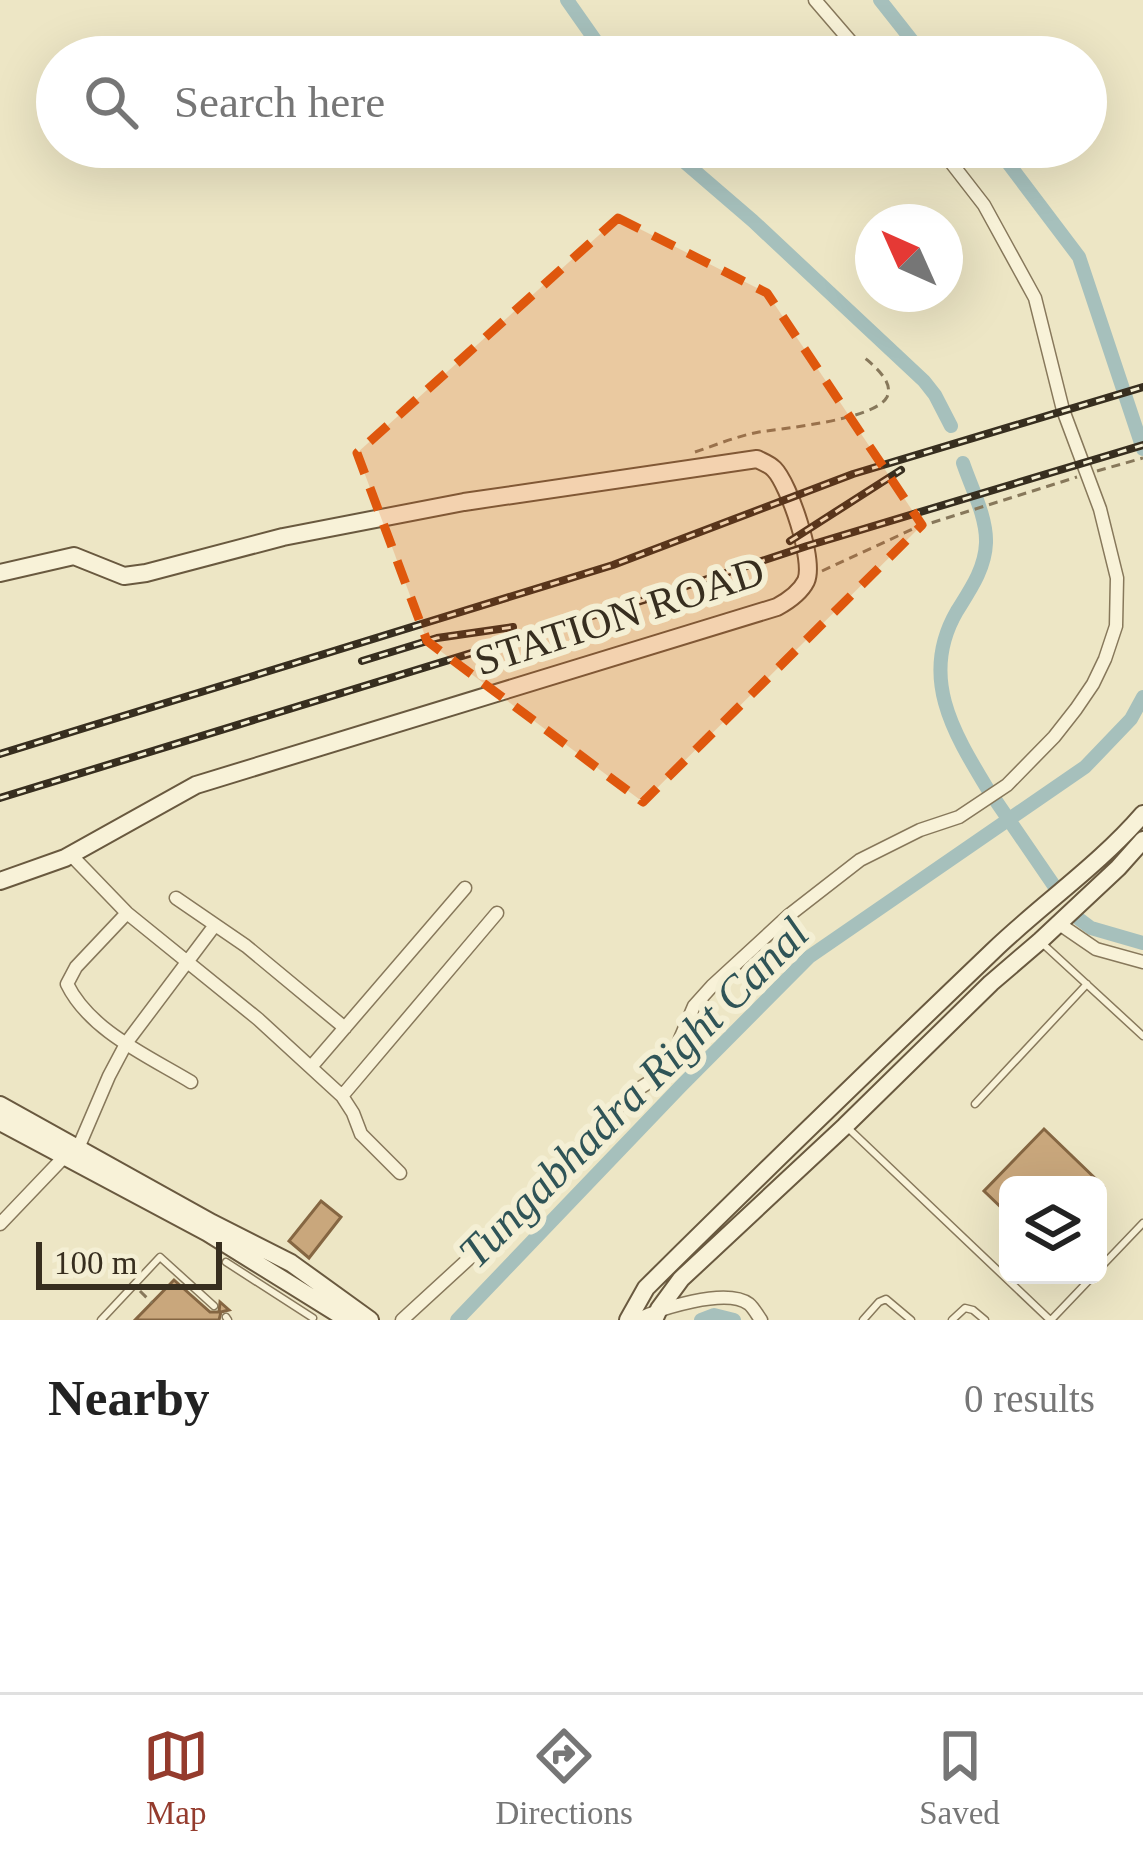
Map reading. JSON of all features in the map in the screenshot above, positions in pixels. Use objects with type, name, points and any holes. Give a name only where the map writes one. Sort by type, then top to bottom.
[{"type":"street","points":[[815,0],[846,36]]},
{"type":"street","points":[[402,1320],[499,1231],[632,1093],[670,1069],[694,1006],[724,974],[860,860],[920,830],[959,817],[1007,785],[1054,737],[1093,684],[1116,626],[1117,578],[1100,509],[1063,410],[1035,298],[984,205],[955,168]]},
{"type":"street","name":"STATION ROAD","points":[[0,573],[74,556],[124,576],[146,573],[283,537],[464,502],[757,459],[777,472],[807,546],[809,576],[790,600],[777,607],[196,785],[71,855],[0,881]]},
{"type":"street","points":[[632,1320],[646,1288],[1008,937],[1143,814]]},
{"type":"street","points":[[656,1314],[681,1280],[1143,840]]},
{"type":"street","points":[[71,855],[128,913],[311,1067],[341,1096],[361,1134],[400,1173]]},
{"type":"street","points":[[311,1067],[465,888]]},
{"type":"street","points":[[176,898],[261,958],[345,1028]]},
{"type":"street","points":[[128,913],[76,967],[67,984],[83,1009],[191,1082]]},
{"type":"street","points":[[341,1096],[497,914]]},
{"type":"street","points":[[1058,923],[1096,949],[1143,962]]},
{"type":"street","points":[[0,1225],[72,1155],[127,1042],[215,925]]},
{"type":"street","points":[[0,1105],[72,1155],[208,1233],[316,1314],[349,1320]]},
{"type":"street","points":[[0,1122],[291,1264],[370,1320]]},
{"type":"street","points":[[632,1320],[723,1298],[751,1305],[761,1320]]},
{"type":"lane","points":[[1040,941],[1143,1036]]},
{"type":"lane","points":[[975,1104],[1087,984]]},
{"type":"lane","points":[[845,1126],[1050,1320],[1085,1284]]},
{"type":"lane","points":[[1107,1261],[1143,1223]]},
{"type":"lane","points":[[101,1320],[160,1257],[214,1306]]},
{"type":"lane","points":[[226,1262],[316,1314]]},
{"type":"lane","points":[[863,1320],[886,1299],[911,1320]]},
{"type":"lane","points":[[952,1320],[965,1308],[985,1320]]},
{"type":"path","points":[[687,471],[692,453],[717,444],[841,419],[880,404],[889,388],[865,358]]},
{"type":"path","points":[[809,576],[915,529],[1143,458]]},
{"type":"path","points":[[134,1286],[152,1303]]},
{"type":"highlighted area","points":[[618,218],[767,293],[922,525],[643,802],[427,641],[357,453]]},
{"type":"building","points":[[1044,1129],[1093,1176],[999,1176],[999,1205],[984,1191]]},
{"type":"building","points":[[321,1201],[341,1217],[309,1258],[289,1241]]},
{"type":"building","points":[[174,1280],[210,1312],[219,1312],[220,1302],[229,1310],[221,1312],[219,1320],[135,1320]]},
{"type":"waterway","points":[[567,0],[592,36]]},
{"type":"waterway","name":"Tungabhadra Right Canal","points":[[880,0],[908,36]]},
{"type":"waterway","points":[[691,168],[924,381],[951,426]]},
{"type":"waterway","name":"Tungabhadra Right Canal","points":[[1012,168],[1079,257],[1143,449]]},
{"type":"waterway","points":[[963,463],[986,543],[980,570],[946,636],[941,683],[954,728],[990,793]]},
{"type":"waterway","name":"Tungabhadra Right Canal","points":[[457,1320],[809,957],[1085,767],[1131,719],[1143,697]]},
{"type":"waterway","points":[[996,801],[1057,890]]},
{"type":"waterway","points":[[1079,919],[1091,928],[1143,943]]},
{"type":"waterway","points":[[701,1320],[714,1315],[734,1320]]},
{"type":"railway","points":[[0,754],[613,565],[853,474],[1143,387]]},
{"type":"railway","points":[[0,798],[1143,445]]},
{"type":"railway","points":[[790,541],[901,470]]},
{"type":"railway","points":[[362,661],[437,638],[513,627]]}]
